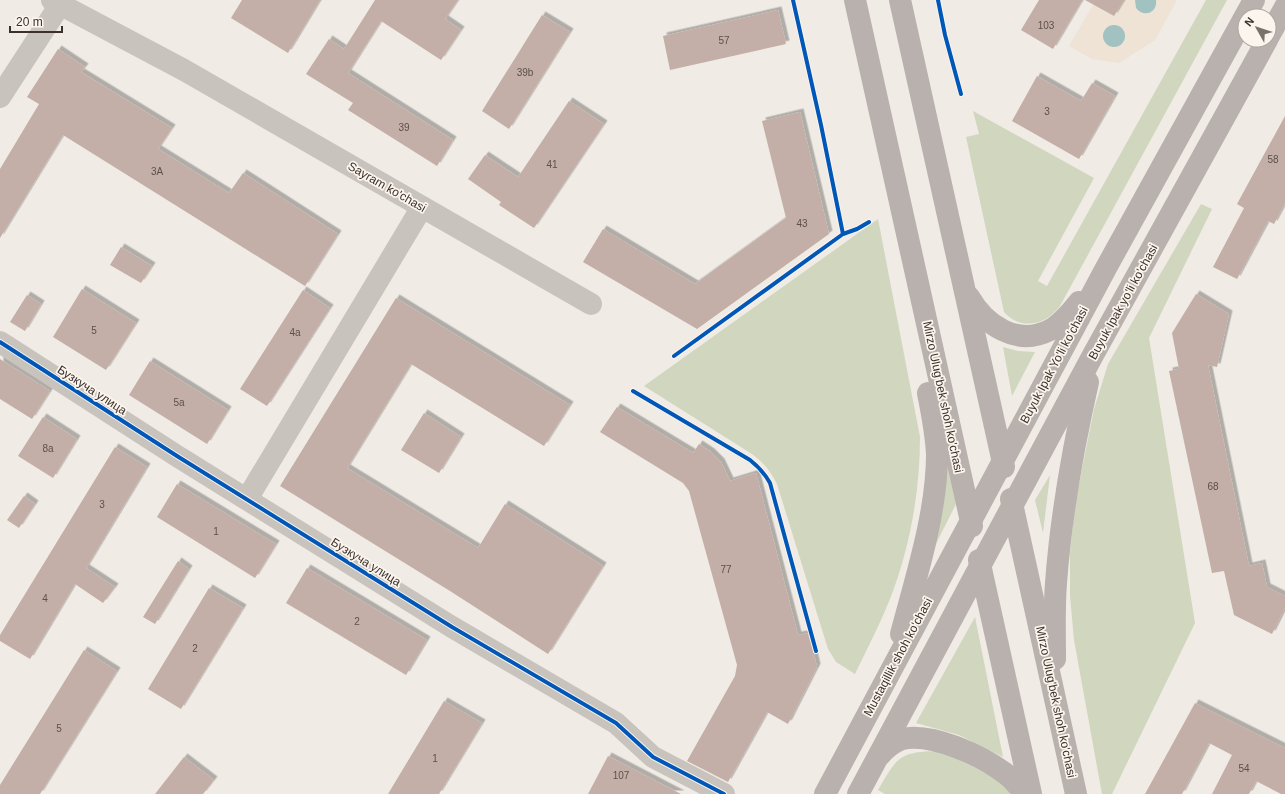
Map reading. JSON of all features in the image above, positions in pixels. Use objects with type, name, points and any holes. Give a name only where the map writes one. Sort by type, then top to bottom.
[{"type":"main road","name":"Mirzo Ulug'bek shoh ko'chasi","points":[[855,0],[1031,794]]},
{"type":"main road","name":"Mirzo Ulug'bek shoh ko'chasi","points":[[900,0],[1076,794]]},
{"type":"main road","points":[[963,285],[976,309],[991,324],[1011,333],[1025,336],[1048,330],[1060,322],[1074,308],[1106,268],[1254,0]]},
{"type":"main road","points":[[1277,22],[1285,7]]},
{"type":"main road","name":"Buyuk Ipak yo'li ko'chasi","points":[[981,565],[1094,355],[1263,48]]},
{"type":"main road","points":[[876,93],[899,254],[930,401],[937,453],[931,516],[892,667]]},
{"type":"main road","name":"Buyuk Ipak Yo'li ko'chasi","points":[[1002,461],[1106,268]]},
{"type":"main road","points":[[1054,696],[1056,584],[1064,506],[1078,422],[1094,355]]},
{"type":"main road","points":[[971,521],[1002,461]]},
{"type":"main road","name":"Mustaqillik shoh ko'chasi","points":[[825,794],[971,521]]},
{"type":"main road","points":[[858,794],[981,565]]},
{"type":"main road","points":[[877,759],[888,746],[902,739],[915,738],[930,740],[964,750],[982,758],[1007,775],[1025,794]]},
{"type":"street","name":"Sayram ko'chasi","points":[[63,1],[591,304]]},
{"type":"street","points":[[0,97],[63,1]]},
{"type":"street","points":[[247,500],[422,207]]},
{"type":"street","name":"Бузкуча улица","points":[[0,342],[164,448],[452,627],[616,723],[653,757],[724,794]]},
{"type":"green space","points":[[1206,0],[1227,0],[1060,306],[1048,318],[1033,323],[1018,322],[1011,318],[1004,312],[966,137],[979,134],[973,111],[1094,178],[1038,281],[1047,286]]},
{"type":"green space","points":[[1201,204],[1212,209],[1149,338],[1195,623],[1112,794],[1102,794],[1074,640],[1070,596],[1070,553],[1075,504],[1094,409],[1108,364]]},
{"type":"green space","points":[[878,219],[920,437],[920,457],[916,499],[903,560],[890,599],[855,674],[836,662],[828,649],[777,484],[769,471],[752,454],[644,386]]},
{"type":"green space","points":[[1003,347],[1018,351],[1035,352],[1012,396]]},
{"type":"green space","points":[[942,431],[956,504],[933,550]]},
{"type":"green space","points":[[1050,475],[1043,533],[1035,500]]},
{"type":"green space","points":[[975,617],[1003,757],[959,735],[916,723]]},
{"type":"green space","points":[[937,751],[989,775],[999,781],[1014,794],[885,794],[878,790],[895,764],[906,755]]},
{"type":"shaded area","points":[[1096,0],[1177,0],[1155,40],[1119,63],[1092,59],[1069,46]]},
{"type":"water","points":[[1135,0],[1156,0],[1155,8],[1149,13],[1142,13],[1136,8]]},
{"type":"water","points":[[1114,25],[1122,28],[1125,36],[1122,44],[1114,47],[1106,44],[1103,36],[1106,28]]},
{"type":"building","points":[[242,0],[320,0],[288,53],[231,18]]},
{"type":"building","points":[[375,0],[458,0],[445,19],[461,30],[441,60],[381,21],[348,73],[453,140],[437,166],[348,110],[353,103],[306,74],[329,39],[344,49]]},
{"type":"building","points":[[1039,0],[1082,0],[1053,49],[1021,30]]},
{"type":"building","points":[[1085,0],[1124,0],[1114,16]]},
{"type":"building","points":[[778,10],[786,44],[670,70],[663,36]]},
{"type":"building","points":[[542,15],[570,32],[509,129],[482,111]]},
{"type":"building","points":[[58,49],[85,67],[81,72],[172,128],[158,149],[229,193],[243,173],[338,234],[305,286],[63,135],[0,238],[0,169],[39,104],[27,97]]},
{"type":"building","points":[[1037,76],[1081,101],[1092,83],[1115,96],[1079,159],[1012,121]]},
{"type":"building","points":[[569,101],[604,124],[534,228],[499,205],[501,202],[468,179],[485,155],[518,177]]},
{"type":"building","points":[[800,112],[829,234],[697,329],[583,262],[603,229],[695,284],[786,218],[762,121]]},
{"type":"building","points":[[1285,116],[1285,203],[1274,224],[1268,221],[1237,279],[1213,267],[1244,208],[1237,204]]},
{"type":"building","points":[[121,247],[152,266],[141,283],[110,265]]},
{"type":"building","points":[[82,289],[136,323],[106,370],[53,337]]},
{"type":"building","points":[[303,290],[330,308],[267,406],[240,389]]},
{"type":"building","points":[[1196,294],[1229,314],[1217,367],[1208,365],[1249,566],[1262,563],[1267,587],[1285,596],[1285,608],[1272,634],[1234,615],[1224,571],[1212,573],[1169,371],[1179,369],[1172,333]]},
{"type":"building","points":[[27,295],[41,304],[25,331],[10,322]]},
{"type":"building","points":[[396,298],[570,405],[544,446],[411,364],[347,468],[478,548],[505,504],[603,566],[548,654],[450,591],[280,486]]},
{"type":"building","points":[[0,359],[50,391],[32,419],[0,399]]},
{"type":"building","points":[[150,361],[228,410],[207,444],[129,395]]},
{"type":"building","points":[[617,407],[693,453],[699,444],[711,452],[721,462],[730,481],[756,473],[798,635],[809,633],[817,667],[788,724],[767,712],[728,782],[687,761],[735,676],[737,665],[689,491],[683,483],[600,432]]},
{"type":"building","points":[[424,413],[461,437],[439,473],[401,450]]},
{"type":"building","points":[[43,417],[77,439],[53,478],[18,456]]},
{"type":"building","points":[[115,447],[147,467],[86,568],[115,587],[103,603],[75,584],[30,659],[0,641],[0,635]]},
{"type":"building","points":[[177,484],[276,544],[255,578],[157,517]]},
{"type":"building","points":[[24,496],[35,504],[19,528],[7,520]]},
{"type":"building","points":[[178,561],[189,569],[155,624],[143,617]]},
{"type":"building","points":[[307,568],[427,640],[406,675],[286,603]]},
{"type":"building","points":[[209,588],[243,608],[181,709],[148,689]]},
{"type":"building","points":[[84,650],[117,671],[40,794],[0,794],[0,785]]},
{"type":"building","points":[[444,701],[482,723],[439,794],[388,794]]},
{"type":"building","points":[[1195,703],[1285,748],[1285,794],[1281,794],[1256,781],[1249,794],[1212,794],[1232,755],[1209,743],[1182,794],[1145,794]]},
{"type":"building","points":[[608,756],[681,794],[588,794]]},
{"type":"building","points":[[184,757],[214,780],[203,794],[155,794]]},
{"type":"cycle path","points":[[793,0],[821,125],[843,234]]},
{"type":"cycle path","points":[[938,0],[945,35],[961,94]]},
{"type":"cycle path","points":[[674,356],[843,234],[857,229],[869,222]]},
{"type":"cycle path","points":[[0,342],[177,456],[452,627],[616,723],[653,757],[724,794]]},
{"type":"cycle path","points":[[633,391],[750,460],[766,477],[770,483],[816,651]]}]
